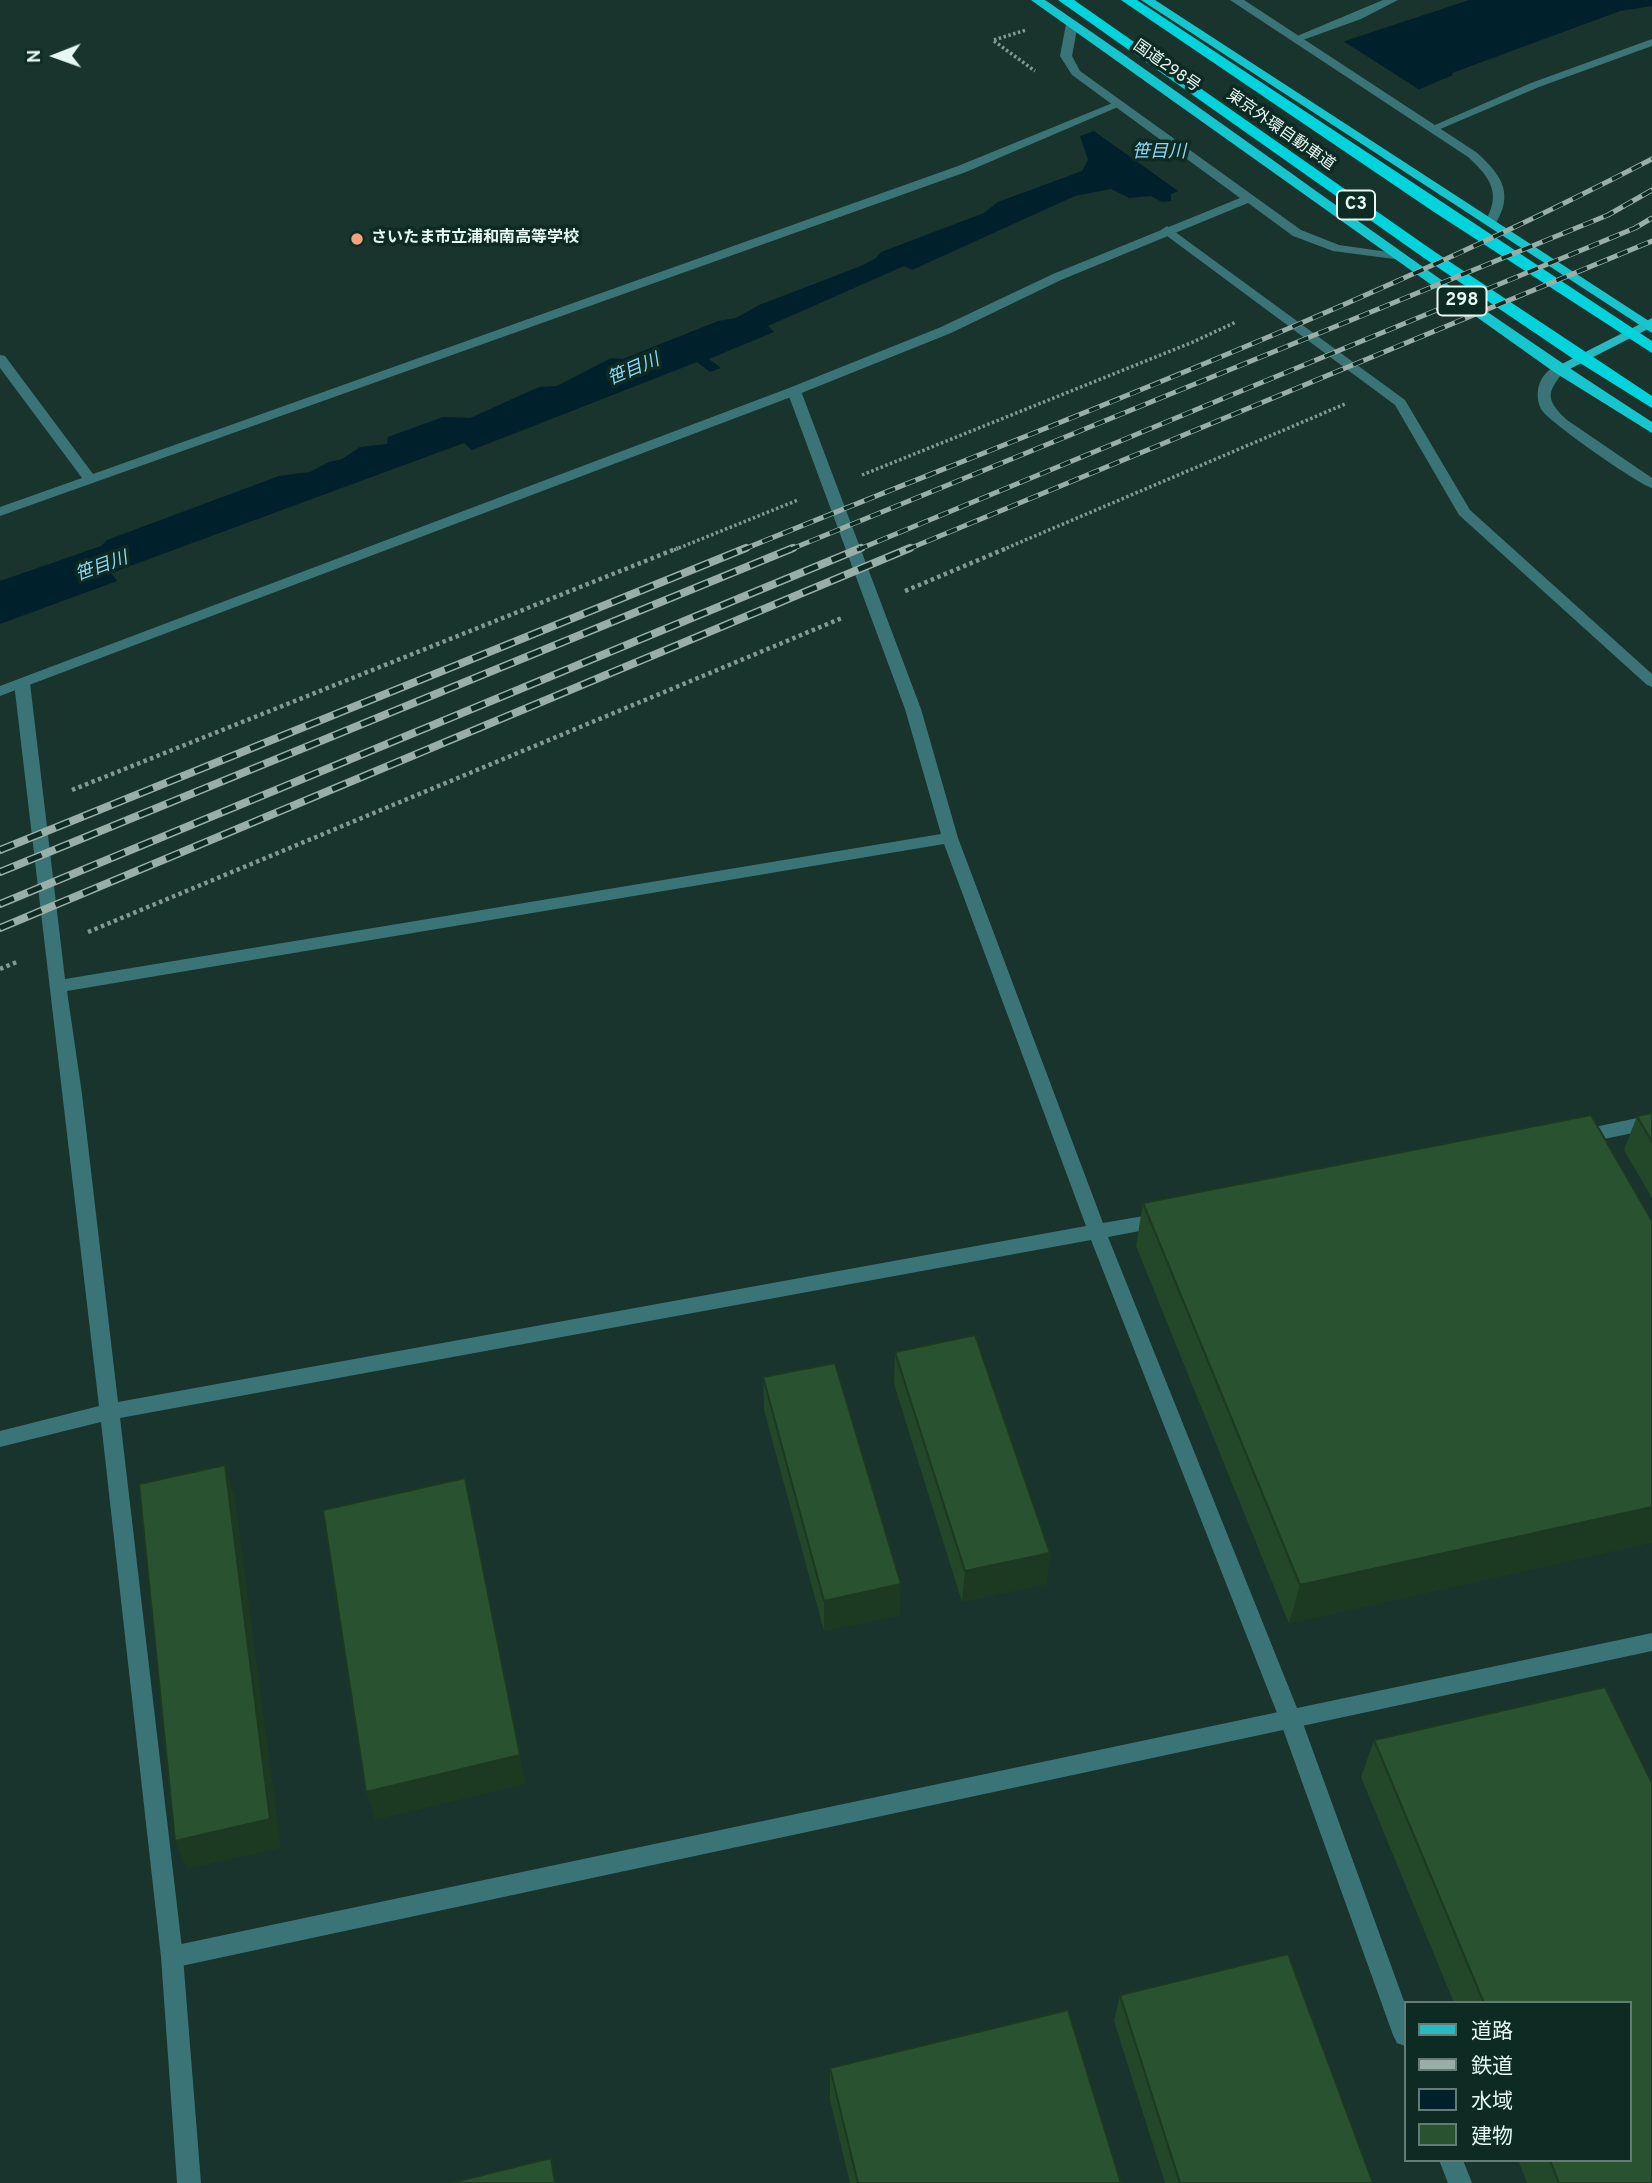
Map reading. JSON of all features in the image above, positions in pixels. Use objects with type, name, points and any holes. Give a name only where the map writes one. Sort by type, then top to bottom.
[{"type":"highway","name":"国道298号","points":[[1038,0],[1276,166],[1398,257],[1559,369],[1652,429]]},
{"type":"highway","name":"東京外環自動車道","points":[[1065,0],[1528,323],[1652,403]]},
{"type":"highway","name":"東京外環自動車道","points":[[1129,0],[1439,209],[1652,348]]},
{"type":"highway","points":[[1147,0],[1650,325]]},
{"type":"highway","points":[[1528,323],[1652,413]]},
{"type":"main road","points":[[1559,369],[1650,325]]},
{"type":"street","points":[[1236,0],[1434,128],[1486,165],[1497,185],[1500,205],[1490,223]]},
{"type":"street","points":[[1301,42],[1392,0]]},
{"type":"street","points":[[1072,24],[1066,56],[1076,73],[1297,233],[1337,248],[1398,257]]},
{"type":"street","points":[[1434,128],[1535,85],[1652,42]]},
{"type":"street","points":[[0,512],[962,169],[1123,107]]},
{"type":"street","points":[[0,691],[794,391],[946,330],[1057,277],[1250,198]]},
{"type":"street","points":[[1167,230],[1400,403],[1464,512],[1652,682]]},
{"type":"street","points":[[0,359],[90,480]]},
{"type":"street","points":[[1559,369],[1546,382],[1544,393],[1548,410],[1562,423],[1652,484]]},
{"type":"street","points":[[794,391],[913,709],[950,838],[1097,1232],[1290,1718],[1404,2032]]},
{"type":"street","points":[[22,683],[38,804],[52,947],[73,1094],[172,1957],[189,2183]]},
{"type":"street","points":[[57,985],[950,838]]},
{"type":"street","points":[[1557,1141],[1652,1122]]},
{"type":"street","points":[[0,1439],[109,1412],[1178,1216]]},
{"type":"street","points":[[172,1957],[1652,1642]]},
{"type":"street","points":[[1452,2162],[1460,2183]]},
{"type":"path","points":[[993,40],[1043,76]]},
{"type":"path","points":[[38,804],[1193,342],[1268,306]]},
{"type":"path","points":[[0,969],[874,604],[1380,389]]},
{"type":"water","name":"笹目川","points":[[1469,0],[1652,0],[1652,6],[1620,11],[1452,73],[1453,75],[1171,194],[1171,201],[1162,202],[1151,196],[1129,198],[1111,189],[1075,196],[912,270],[904,266],[768,326],[774,332],[709,359],[721,368],[710,372],[697,362],[472,450],[464,443],[111,573],[117,581],[0,624],[0,581],[101,546],[107,540],[279,476],[310,472],[329,462],[342,459],[360,447],[387,444],[388,437],[443,417],[470,418],[539,387],[557,386],[611,358],[623,359],[718,321],[736,318],[759,305],[861,266],[881,252],[984,213],[998,202],[1082,171],[1088,160],[1080,136],[1348,40]]},
{"type":"pier","points":[[1340,39],[1423,92],[1181,193],[1091,129]]},
{"type":"building","points":[[1652,1113],[1652,1142],[1637,1116]]},
{"type":"building","points":[[1591,1115],[1652,1221],[1652,1507],[1300,1585],[1143,1203]]},
{"type":"building","points":[[975,1335],[1050,1553],[965,1571],[895,1352]]},
{"type":"building","points":[[835,1363],[901,1584],[824,1601],[763,1377]]},
{"type":"building","points":[[225,1465],[270,1819],[175,1841],[139,1484]]},
{"type":"building","points":[[465,1478],[520,1755],[366,1792],[323,1510]]},
{"type":"building","points":[[1605,1687],[1652,1783],[1652,2183],[1559,2183],[1551,2162],[1631,2162],[1631,2001],[1483,2001],[1374,1740]]},
{"type":"building","points":[[1288,1954],[1373,2183],[1180,2183],[1120,1995]]},
{"type":"building","points":[[1068,2010],[1121,2183],[858,2183],[830,2068]]},
{"type":"building","points":[[551,2158],[555,2183],[451,2183]]},
{"type":"railway","points":[[742,550],[1316,317],[1429,267],[1652,159]]},
{"type":"railway","points":[[789,550],[1608,215],[1652,190]]},
{"type":"railway","points":[[857,550],[1635,228],[1652,218]]},
{"type":"railway","points":[[906,550],[1652,241]]},
{"type":"railway","points":[[0,850],[746,548]]},
{"type":"railway","points":[[0,872],[793,548]]},
{"type":"railway","points":[[0,904],[861,548]]},
{"type":"railway","points":[[0,928],[910,548]]},
{"type":"place","name":"さいたま市立浦和南高等学校","points":[[357,239]]}]
